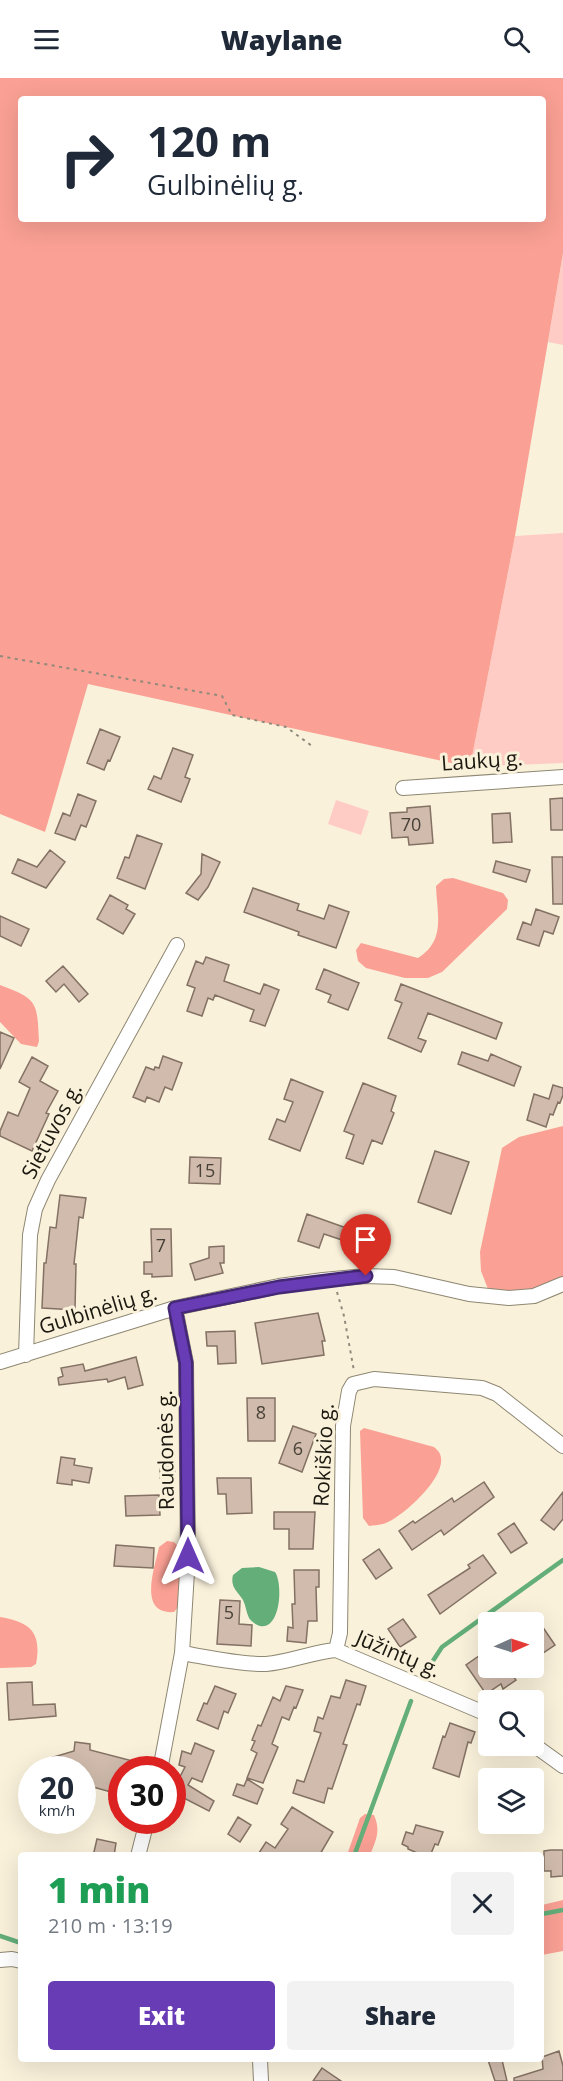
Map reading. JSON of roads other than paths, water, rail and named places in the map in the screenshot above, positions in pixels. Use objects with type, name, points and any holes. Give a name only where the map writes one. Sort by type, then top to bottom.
[{"type":"street","name":"Laukų g.","points":[[403,788],[563,777]]},
{"type":"street","name":"Sietuvos g.","points":[[26,1354],[30,1235],[35,1209],[48,1180],[177,945]]},
{"type":"street","name":"Gulbinėlių g.","points":[[0,1362],[175,1308],[279,1287],[335,1279],[366,1276],[394,1277],[469,1294],[509,1298],[534,1296],[563,1284]]},
{"type":"street","name":"Raudonės g.","points":[[163,1756],[182,1653],[188,1556],[186,1363],[175,1308]]},
{"type":"street","name":"Rokiškio g.","points":[[336,1650],[340,1633],[343,1426],[349,1391],[353,1384],[374,1378],[482,1388],[497,1394],[563,1446]]},
{"type":"street","name":"Jūžintų g.","points":[[182,1653],[263,1664],[336,1650],[478,1710]]},
{"type":"street","points":[[544,1752],[563,1766]]},
{"type":"street","points":[[139,1852],[144,1834]]},
{"type":"street","points":[[0,1960],[18,1960]]},
{"type":"street","points":[[260,2062],[261,2081]]},
{"type":"waterway","points":[[425,1673],[442,1647],[563,1560]]},
{"type":"waterway","points":[[355,1852],[411,1701]]},
{"type":"waterway","points":[[544,1914],[563,1910]]},
{"type":"waterway","points":[[0,1936],[18,1942]]}]
